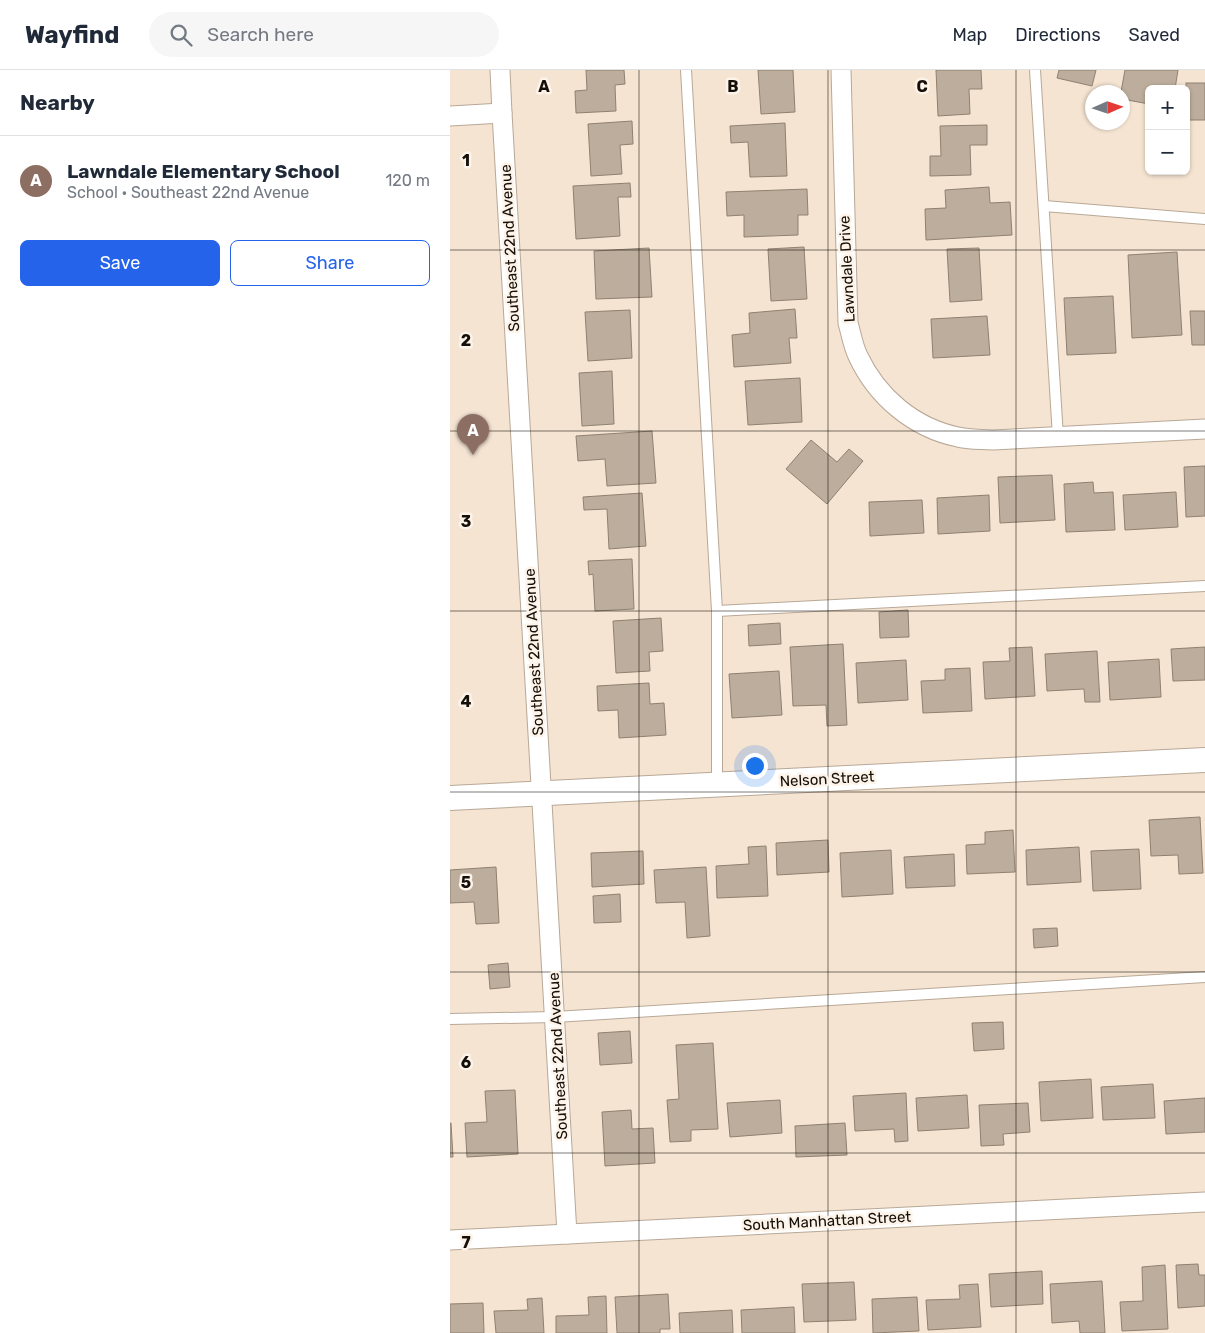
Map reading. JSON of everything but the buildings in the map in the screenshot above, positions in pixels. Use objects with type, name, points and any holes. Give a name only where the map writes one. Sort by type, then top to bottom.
[{"type":"street","name":"Southeast 22nd Avenue","points":[[500,70],[568,1234]]},
{"type":"street","name":"Lawndale Drive","points":[[841,70],[848,322],[857,355],[874,384],[898,409],[927,427],[959,438],[993,440],[1205,429]]},
{"type":"street","points":[[450,116],[502,113]]},
{"type":"street","name":"Nelson Street","points":[[450,798],[1205,760]]},
{"type":"street","name":"South Manhattan Street","points":[[450,1240],[1205,1202]]},
{"type":"lane","points":[[686,70],[717,611],[718,784]]},
{"type":"lane","points":[[1035,70],[1058,437]]},
{"type":"lane","points":[[1044,206],[1205,219]]},
{"type":"lane","points":[[717,611],[1205,586]]},
{"type":"lane","points":[[450,1020],[555,1017],[1205,977]]},
{"type":"place","name":"Lawndale Elementary School","points":[[473,455]]}]
